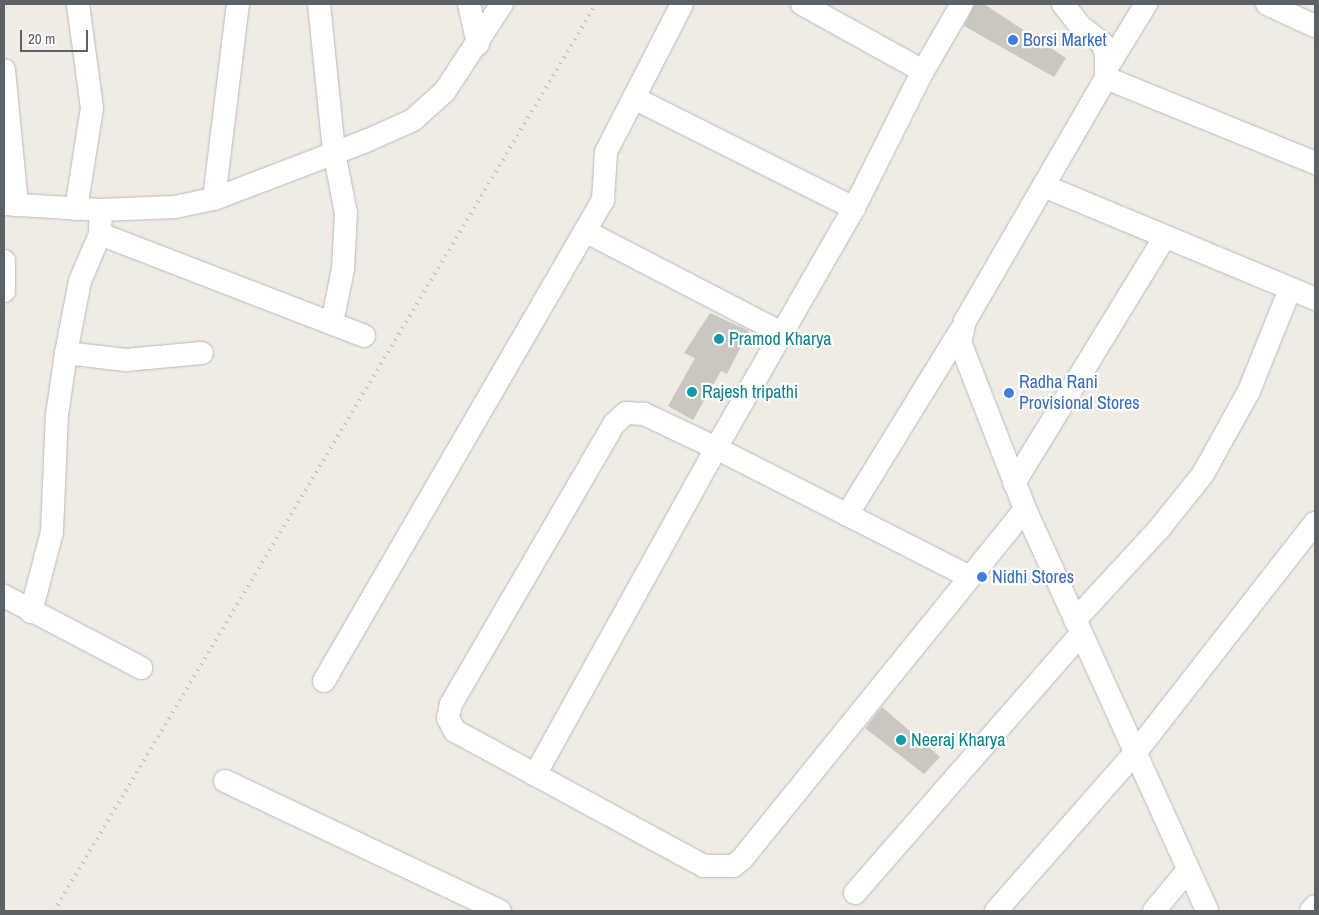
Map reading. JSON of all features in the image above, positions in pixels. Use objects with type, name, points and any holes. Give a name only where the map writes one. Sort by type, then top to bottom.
[{"type":"street","points":[[76,209],[92,108],[78,4]]},
{"type":"street","points":[[214,199],[238,4]]},
{"type":"street","points":[[319,4],[334,152],[346,213],[343,269],[332,324]]},
{"type":"street","points":[[468,4],[478,44]]},
{"type":"street","points":[[4,70],[10,205],[101,210],[175,207],[214,199],[413,120],[445,91],[478,44],[502,4]]},
{"type":"street","points":[[324,681],[603,200],[606,152],[636,99],[682,4]]},
{"type":"street","points":[[802,4],[923,71]]},
{"type":"street","points":[[535,775],[716,448],[854,208],[923,71],[962,4]]},
{"type":"street","points":[[1063,4],[1080,26],[1102,43],[1107,72]]},
{"type":"street","points":[[847,515],[960,332],[1146,4]]},
{"type":"street","points":[[1267,4],[1315,26]]},
{"type":"street","points":[[1107,72],[1315,163]]},
{"type":"street","points":[[636,99],[854,208]]},
{"type":"street","points":[[1044,186],[1164,238],[1315,299]]},
{"type":"street","points":[[31,612],[52,532],[57,415],[66,353],[80,281],[100,234],[101,210]]},
{"type":"street","points":[[585,231],[782,333]]},
{"type":"street","points":[[100,234],[364,336]]},
{"type":"street","points":[[1014,483],[1164,238]]},
{"type":"street","points":[[4,261],[4,291]]},
{"type":"street","points":[[855,893],[1160,529],[1203,474],[1249,391],[1290,289]]},
{"type":"street","points":[[960,332],[966,365],[1025,509],[1187,871],[1207,911]]},
{"type":"street","points":[[66,353],[126,360],[202,353]]},
{"type":"street","points":[[970,577],[716,448],[644,414],[626,413],[620,417],[451,704],[448,718],[455,730],[704,866],[733,866],[970,577],[1025,509]]},
{"type":"street","points":[[996,911],[1135,753],[1315,523]]},
{"type":"street","points":[[4,596],[31,612],[141,668]]},
{"type":"street","points":[[225,781],[500,911]]},
{"type":"street","points":[[1154,911],[1187,871]]},
{"type":"street","points":[[1311,911],[1315,906]]},
{"type":"building","name":"Borsi Market","points":[[975,4],[984,4],[1066,58],[1054,77],[964,26]]},
{"type":"building","points":[[710,313],[749,331],[727,374],[721,371],[693,420],[668,406],[695,358],[684,353]]},
{"type":"building","name":"Neeraj Kharya","points":[[882,707],[940,757],[924,774],[865,728]]},
{"type":"railway","points":[[54,911],[596,4]]},
{"type":"place","name":"Borsi Market","points":[[1013,40]]},
{"type":"place","name":"Pramod Kharya","points":[[719,339]]},
{"type":"place","name":"Rajesh tripathi","points":[[692,392]]},
{"type":"place","name":"Radha Rani Provisional Stores","points":[[1009,393]]},
{"type":"place","name":"Nidhi Stores","points":[[982,577]]},
{"type":"place","name":"Neeraj Kharya","points":[[901,740]]}]
